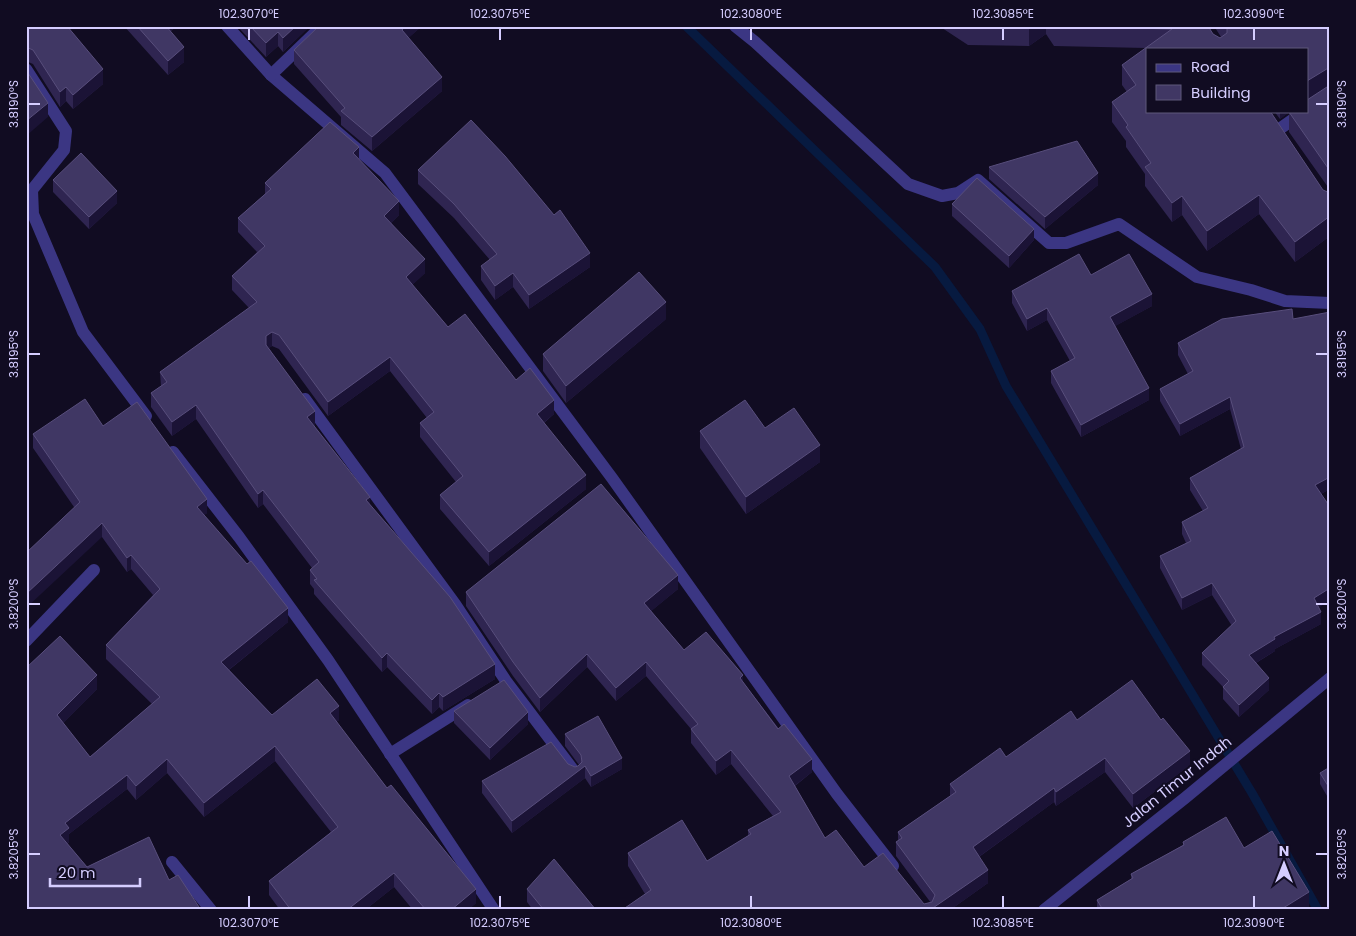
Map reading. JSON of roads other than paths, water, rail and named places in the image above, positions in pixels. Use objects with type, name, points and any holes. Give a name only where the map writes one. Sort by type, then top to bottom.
[{"type":"street","points":[[227,26],[271,75],[385,173],[837,794],[903,879]]},
{"type":"street","points":[[271,75],[322,26]]},
{"type":"street","points":[[735,26],[756,42],[908,184],[942,196],[958,193],[978,180],[1049,243],[1066,243],[1119,224],[1197,277],[1251,290],[1285,301],[1330,303]]},
{"type":"street","points":[[26,69],[66,131],[64,150],[32,190],[33,214],[83,332],[156,430]]},
{"type":"street","points":[[1269,117],[1280,133],[1304,112]]},
{"type":"street","points":[[297,386],[459,601],[502,683],[574,771]]},
{"type":"street","points":[[168,445],[240,537],[323,653],[494,910]]},
{"type":"street","points":[[26,641],[94,570]]},
{"type":"street","name":"Jalan Timur Indah","points":[[1044,910],[1185,798],[1330,678]]},
{"type":"street","points":[[390,754],[476,699]]},
{"type":"street","points":[[172,862],[211,910]]},
{"type":"waterway","points":[[686,26],[935,267],[980,329],[1006,386],[1252,793],[1318,910]]}]
